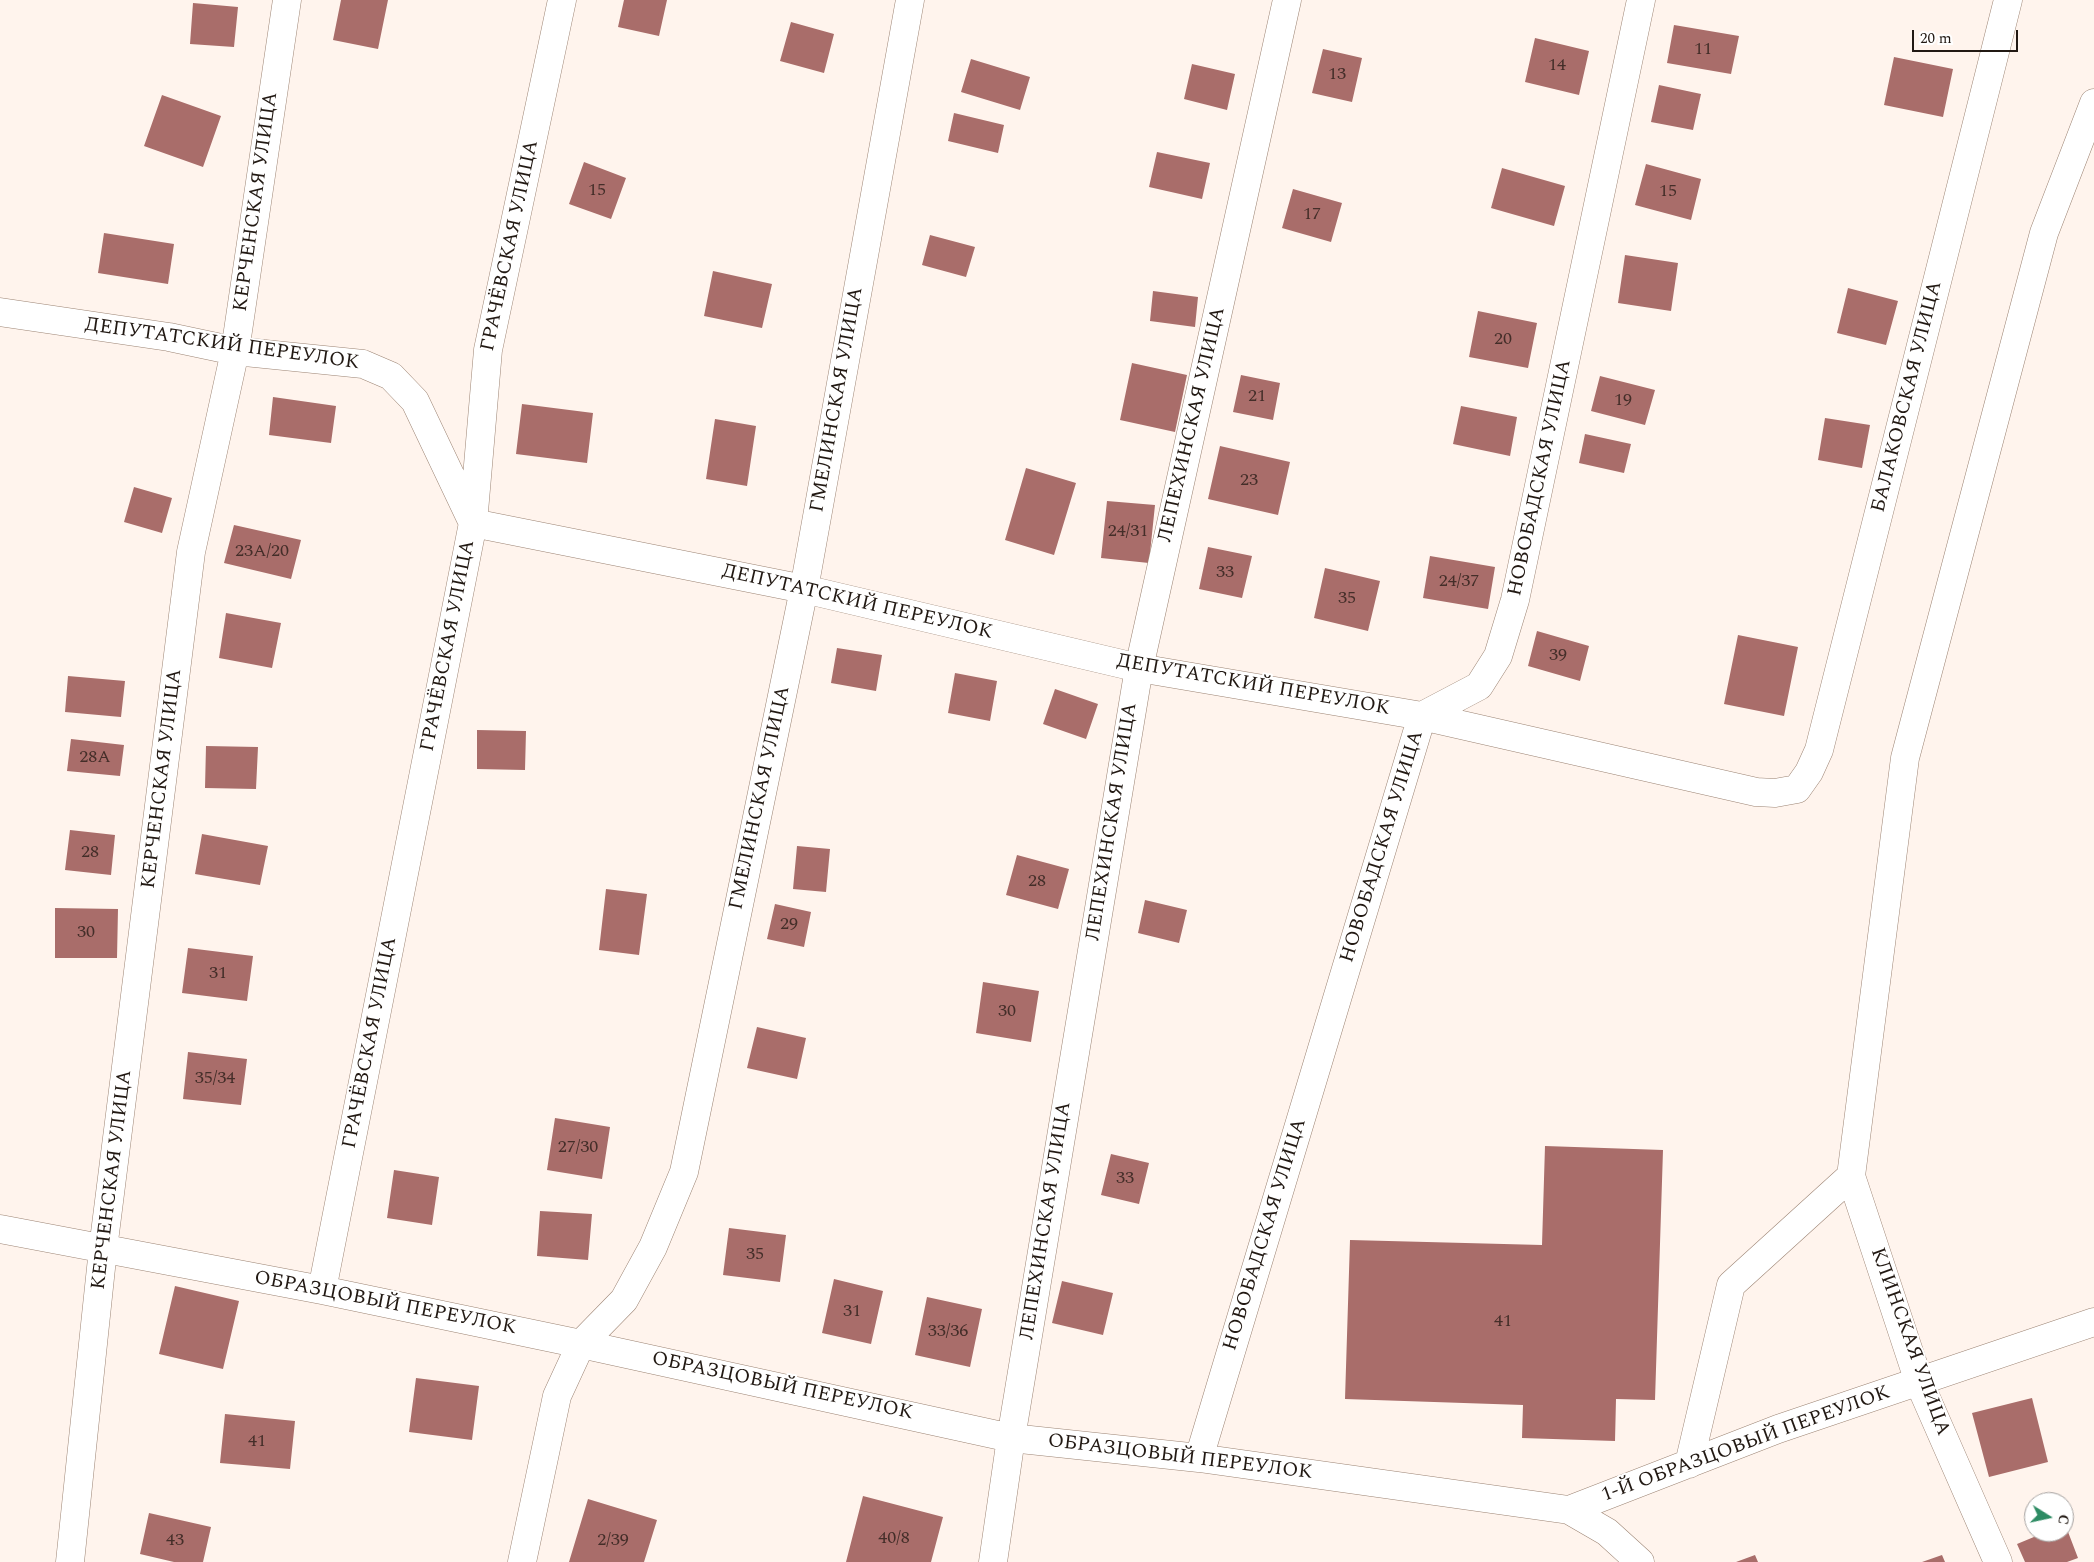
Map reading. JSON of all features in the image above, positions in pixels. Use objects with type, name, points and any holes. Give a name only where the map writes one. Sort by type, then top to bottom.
[{"type":"street","name":"КЕРЧЕНСКАЯ УЛИЦА","points":[[70,1562],[104,1249],[191,552],[235,351],[287,0]]},
{"type":"street","name":"ГРАЧЁВСКАЯ УЛИЦА","points":[[322,1290],[473,523],[488,350],[562,0]]},
{"type":"street","name":"ГМЕЛИНСКАЯ УЛИЦА","points":[[522,1562],[557,1396],[581,1344],[624,1300],[653,1247],[684,1172],[804,589],[910,0]]},
{"type":"street","name":"ЛЕПЕХИНСКАЯ УЛИЦА","points":[[993,1562],[1011,1438],[1139,668],[1287,0]]},
{"type":"street","name":"НОВОБАДСКАЯ УЛИЦА","points":[[1198,1458],[1422,716],[1479,686],[1498,656],[1515,600],[1641,0]]},
{"type":"street","name":"БАЛАКОВСКАЯ УЛИЦА","points":[[1797,789],[1809,772],[1819,750],[2008,0]]},
{"type":"street","points":[[1689,1464],[1731,1285],[1851,1176],[1905,758],[2044,233],[2083,151],[2094,103]]},
{"type":"street","name":"ДЕПУТАТСКИЙ ПЕРЕУЛОК","points":[[0,312],[169,337],[235,351],[363,364],[391,376],[415,401],[473,523],[804,589],[1139,668],[1422,716],[1756,792],[1776,794],[1797,789]]},
{"type":"street","name":"КЛИНСКАЯ УЛИЦА","points":[[1851,1176],[1919,1382],[1998,1562]]},
{"type":"street","name":"ОБРАЗЦОВЫЙ ПЕРЕУЛОК","points":[[0,1229],[322,1290],[581,1344],[1011,1438],[1198,1458],[1569,1510]]},
{"type":"street","name":"1-Й ОБРАЗЦОВЫЙ ПЕРЕУЛОК","points":[[1569,1510],[1778,1429],[2094,1322]]},
{"type":"street","points":[[1569,1510],[1607,1532],[1640,1562]]},
{"type":"building","points":[[341,0],[388,0],[378,49],[333,40]]},
{"type":"building","points":[[624,0],[667,0],[659,36],[618,27]]},
{"type":"building","points":[[193,3],[238,7],[234,47],[190,44]]},
{"type":"building","points":[[791,22],[834,34],[824,73],[780,61]]},
{"type":"building","points":[[1674,25],[1739,36],[1731,74],[1667,63]]},
{"type":"building","points":[[1535,38],[1589,51],[1579,95],[1525,82]]},
{"type":"building","points":[[1323,49],[1362,58],[1352,102],[1312,93]]},
{"type":"building","points":[[1894,57],[1953,69],[1943,117],[1884,105]]},
{"type":"building","points":[[971,59],[1030,77],[1020,110],[961,92]]},
{"type":"building","points":[[1192,64],[1235,74],[1227,110],[1184,99]]},
{"type":"building","points":[[1659,85],[1701,94],[1693,130],[1651,122]]},
{"type":"building","points":[[162,95],[221,116],[203,167],[144,146]]},
{"type":"building","points":[[954,113],[1004,125],[998,153],[948,141]]},
{"type":"building","points":[[1157,152],[1210,163],[1202,199],[1149,187]]},
{"type":"building","points":[[584,162],[626,178],[611,219],[569,204]]},
{"type":"building","points":[[1646,164],[1701,179],[1691,220],[1635,205]]},
{"type":"building","points":[[1502,168],[1565,186],[1554,226],[1491,208]]},
{"type":"building","points":[[1293,189],[1342,203],[1331,242],[1282,228]]},
{"type":"building","points":[[104,233],[174,244],[168,284],[98,273]]},
{"type":"building","points":[[930,235],[975,247],[966,277],[922,265]]},
{"type":"building","points":[[1625,255],[1678,263],[1671,311],[1618,303]]},
{"type":"building","points":[[713,271],[772,284],[762,328],[704,316]]},
{"type":"building","points":[[1848,288],[1898,301],[1886,345],[1837,333]]},
{"type":"building","points":[[1153,291],[1198,297],[1195,327],[1150,321]]},
{"type":"building","points":[[1478,311],[1537,323],[1528,368],[1469,357]]},
{"type":"building","points":[[1132,363],[1187,375],[1175,432],[1120,420]]},
{"type":"building","points":[[1241,375],[1280,383],[1273,420],[1233,412]]},
{"type":"building","points":[[1600,376],[1655,390],[1645,425],[1591,411]]},
{"type":"building","points":[[273,397],[336,406],[331,443],[269,435]]},
{"type":"building","points":[[522,404],[593,413],[587,463],[516,454]]},
{"type":"building","points":[[1461,406],[1517,417],[1510,456],[1453,444]]},
{"type":"building","points":[[1825,418],[1870,425],[1862,468],[1818,460]]},
{"type":"building","points":[[715,419],[756,426],[747,486],[706,479]]},
{"type":"building","points":[[1585,434],[1631,444],[1624,473],[1579,463]]},
{"type":"building","points":[[1220,446],[1290,462],[1278,515],[1208,499]]},
{"type":"building","points":[[1026,468],[1076,483],[1054,555],[1005,540]]},
{"type":"building","points":[[134,487],[172,498],[162,533],[124,522]]},
{"type":"building","points":[[1107,501],[1155,505],[1149,563],[1101,558]]},
{"type":"building","points":[[234,525],[301,540],[291,579],[224,563]]},
{"type":"building","points":[[1208,547],[1252,556],[1242,598],[1199,589]]},
{"type":"building","points":[[1430,556],[1495,567],[1488,609],[1423,598]]},
{"type":"building","points":[[1325,568],[1380,581],[1368,631],[1314,618]]},
{"type":"building","points":[[226,613],[281,623],[272,668],[219,658]]},
{"type":"building","points":[[1537,631],[1589,646],[1580,681],[1528,666]]},
{"type":"building","points":[[1738,635],[1798,647],[1784,716],[1724,704]]},
{"type":"building","points":[[837,648],[882,655],[876,691],[831,683]]},
{"type":"building","points":[[955,673],[997,681],[990,721],[948,713]]},
{"type":"building","points":[[68,676],[125,681],[121,717],[65,712]]},
{"type":"building","points":[[1055,689],[1098,704],[1086,739],[1043,724]]},
{"type":"building","points":[[477,730],[526,731],[525,770],[477,769]]},
{"type":"building","points":[[71,739],[124,745],[120,776],[67,771]]},
{"type":"building","points":[[206,746],[258,747],[256,789],[205,788]]},
{"type":"building","points":[[70,830],[115,835],[111,875],[65,870]]},
{"type":"building","points":[[202,834],[268,846],[260,885],[195,874]]},
{"type":"building","points":[[797,846],[830,849],[826,892],[793,889]]},
{"type":"building","points":[[1017,855],[1069,869],[1058,909],[1006,895]]},
{"type":"building","points":[[606,889],[647,894],[639,955],[599,950]]},
{"type":"building","points":[[1145,900],[1187,910],[1179,943],[1138,933]]},
{"type":"building","points":[[775,904],[811,912],[804,947],[767,939]]},
{"type":"building","points":[[55,908],[118,909],[117,958],[55,958]]},
{"type":"building","points":[[188,948],[253,956],[247,1001],[182,993]]},
{"type":"building","points":[[983,982],[1039,991],[1031,1042],[976,1033]]},
{"type":"building","points":[[757,1027],[806,1038],[797,1079],[747,1068]]},
{"type":"building","points":[[188,1052],[247,1059],[241,1105],[183,1099]]},
{"type":"building","points":[[555,1118],[610,1127],[602,1179],[547,1170]]},
{"type":"building","points":[[1545,1146],[1663,1150],[1655,1400],[1616,1399],[1615,1441],[1522,1438],[1523,1405],[1345,1399],[1350,1240],[1542,1245]]},
{"type":"building","points":[[1111,1154],[1149,1163],[1139,1204],[1101,1195]]},
{"type":"building","points":[[394,1170],[439,1177],[432,1225],[387,1218]]},
{"type":"building","points":[[540,1211],[592,1214],[588,1260],[537,1256]]},
{"type":"building","points":[[729,1228],[786,1235],[780,1282],[723,1275]]},
{"type":"building","points":[[834,1279],[883,1291],[871,1344],[822,1333]]},
{"type":"building","points":[[1062,1281],[1113,1293],[1103,1335],[1052,1323]]},
{"type":"building","points":[[175,1286],[239,1301],[223,1369],[159,1354]]},
{"type":"building","points":[[927,1297],[982,1309],[970,1367],[915,1355]]},
{"type":"building","points":[[416,1378],[479,1386],[472,1440],[409,1432]]},
{"type":"building","points":[[2032,1398],[2048,1462],[1989,1477],[1972,1413]]},
{"type":"building","points":[[225,1414],[295,1421],[290,1469],[220,1463]]},
{"type":"building","points":[[863,1496],[943,1517],[931,1562],[846,1562]]},
{"type":"building","points":[[588,1499],[657,1520],[644,1562],[569,1562]]},
{"type":"building","points":[[149,1513],[211,1527],[203,1562],[174,1562],[140,1554]]},
{"type":"building","points":[[2024,1541],[2072,1542],[2078,1558],[2067,1562],[2025,1562],[2017,1544]]},
{"type":"building","points":[[1755,1555],[1758,1562],[1736,1562]]},
{"type":"building","points":[[1942,1555],[1945,1562],[1922,1562]]}]
